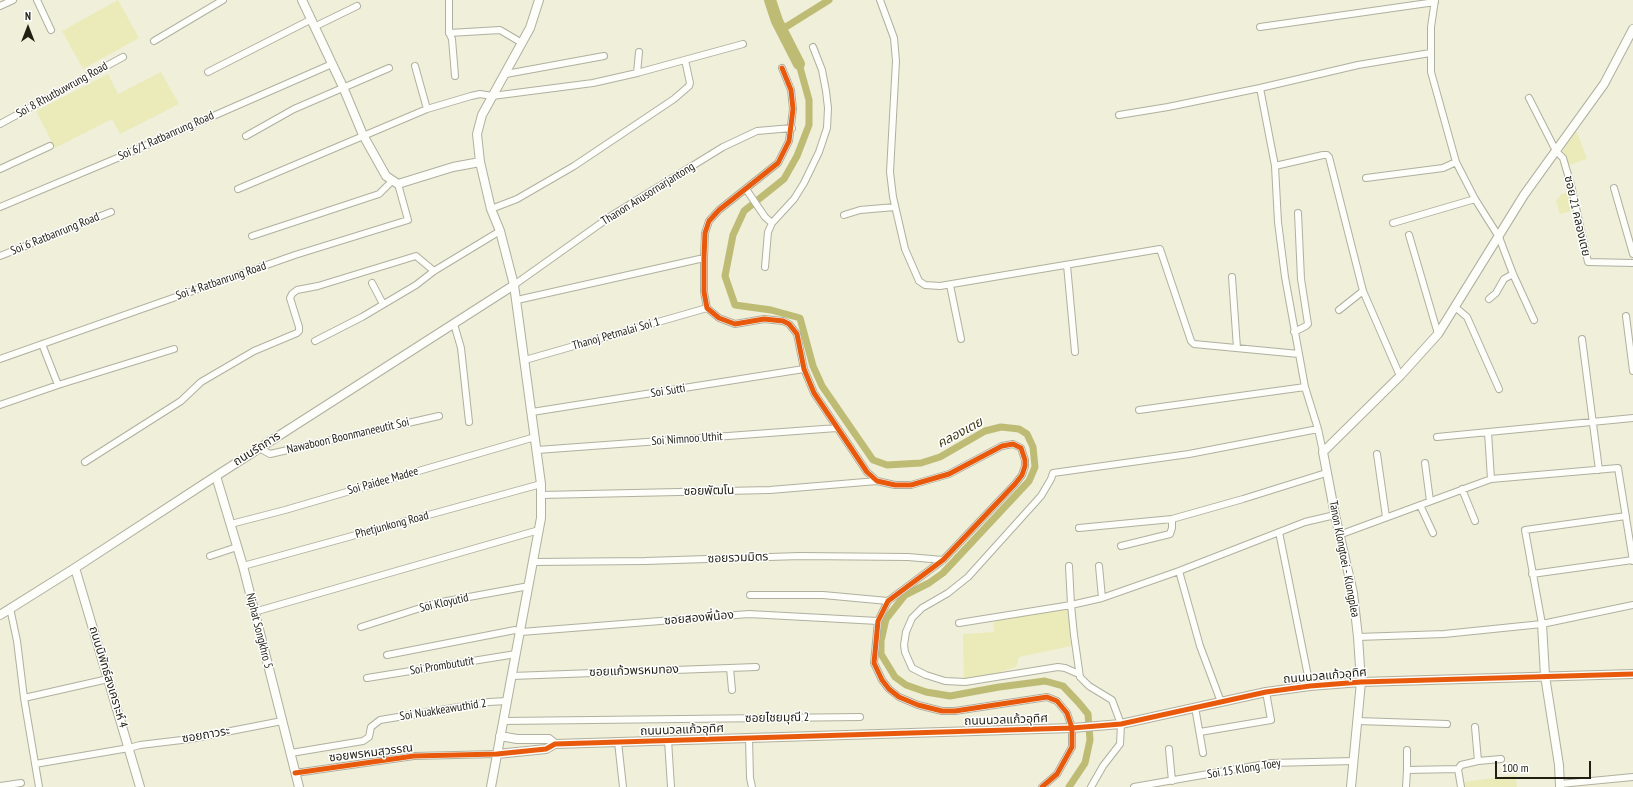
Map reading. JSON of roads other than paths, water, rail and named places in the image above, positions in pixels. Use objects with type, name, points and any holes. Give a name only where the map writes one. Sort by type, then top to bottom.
[{"type":"street","points":[[0,6],[13,0]]},
{"type":"street","points":[[37,0],[51,30]]},
{"type":"street","points":[[154,41],[223,0]]},
{"type":"street","points":[[302,0],[343,87],[363,135],[386,176],[395,183]]},
{"type":"street","points":[[450,0],[449,33],[452,39],[455,76]]},
{"type":"street","points":[[491,787],[539,530],[542,495],[517,300],[500,231],[491,209],[480,162],[476,134],[482,115],[506,74],[530,28],[539,0]]},
{"type":"street","points":[[881,0],[894,38],[896,61],[890,172],[895,207],[905,249],[919,281],[925,285],[931,286],[950,285],[1160,249],[1191,341],[1197,345],[1299,354]]},
{"type":"street","points":[[1260,27],[1435,1],[1431,27],[1431,72],[1456,162],[1475,199],[1499,237],[1513,274],[1534,320]]},
{"type":"street","points":[[208,72],[312,24],[357,6]]},
{"type":"street","points":[[449,33],[500,30],[522,43]]},
{"type":"street","points":[[1323,452],[1400,376],[1438,334],[1524,195],[1604,84],[1632,31]]},
{"type":"street","points":[[238,189],[427,109],[471,96],[480,94],[492,96],[593,83],[637,73],[743,44]]},
{"type":"street","points":[[765,267],[768,232],[772,222],[794,199],[804,183],[819,152],[827,128],[828,108],[826,91],[822,70],[813,47]]},
{"type":"street","points":[[637,73],[639,52]]},
{"type":"street","points":[[1119,115],[1168,107],[1260,88],[1358,65],[1430,53]]},
{"type":"street","points":[[506,74],[604,56]]},
{"type":"street","name":"Soi 8 Rhutbuwrung Road","points":[[0,124],[123,57]]},
{"type":"street","points":[[491,209],[516,199],[574,166],[674,99],[689,86],[690,83],[686,60]]},
{"type":"street","name":"Soi 6/1 Ratbanrung Road","points":[[0,207],[122,156],[332,64]]},
{"type":"street","points":[[415,66],[427,109]]},
{"type":"street","points":[[246,136],[294,109],[390,68]]},
{"type":"street","points":[[782,68],[791,90],[793,109],[792,128],[789,141],[778,163],[748,191],[719,210],[709,221],[705,233],[704,258],[704,292],[707,308],[719,318],[735,324],[764,318],[783,321],[789,324],[797,334],[804,369],[814,393],[867,472],[877,481]]},
{"type":"street","points":[[1260,88],[1275,166],[1278,222],[1284,277],[1305,387],[1318,429],[1323,452]]},
{"type":"street","points":[[1529,98],[1556,151]]},
{"type":"street","name":"Thanon Anusornarjantong","points":[[514,285],[612,216],[723,147],[757,131],[792,128]]},
{"type":"street","points":[[0,169],[50,146]]},
{"type":"street","name":"ซอย 21 คลองเตย","points":[[1556,151],[1563,158],[1571,185],[1588,262],[1633,263]]},
{"type":"street","points":[[1275,166],[1323,155],[1327,155],[1329,157],[1363,291],[1400,376]]},
{"type":"street","points":[[252,236],[379,194],[395,183],[453,167],[480,162]]},
{"type":"street","points":[[1366,178],[1443,168],[1456,162]]},
{"type":"street","name":"Soi 4 Ratbanrung Road","points":[[0,359],[295,255],[408,220],[395,183]]},
{"type":"street","points":[[1614,188],[1633,254]]},
{"type":"street","points":[[748,191],[766,217],[772,222]]},
{"type":"street","points":[[1393,223],[1475,199]]},
{"type":"street","points":[[844,215],[860,210],[895,207]]},
{"type":"street","name":"Soi 6 Ratbanrung Road","points":[[0,256],[111,212]]},
{"type":"street","points":[[1294,332],[1308,324],[1301,279],[1298,214]]},
{"type":"street","points":[[315,341],[416,285],[434,271],[500,231]]},
{"type":"street","points":[[1409,235],[1438,334]]},
{"type":"street","points":[[85,462],[181,401],[201,382],[254,351],[297,333],[300,327],[290,298],[297,290],[318,286],[416,256],[434,271]]},
{"type":"street","points":[[517,300],[704,258]]},
{"type":"street","points":[[1067,265],[1076,352]]},
{"type":"street","points":[[1489,299],[1496,292],[1504,279],[1513,274]]},
{"type":"street","points":[[1232,277],[1237,348]]},
{"type":"street","points":[[372,283],[383,304]]},
{"type":"street","name":"ถนนรัถการ","points":[[0,615],[514,285]]},
{"type":"street","points":[[950,285],[961,339]]},
{"type":"street","points":[[1339,310],[1363,291]]},
{"type":"street","points":[[1455,307],[1467,317],[1499,388]]},
{"type":"street","name":"Thanoj Petmalai Soi 1","points":[[525,360],[707,308]]},
{"type":"street","points":[[1626,316],[1633,371]]},
{"type":"street","points":[[454,324],[461,348],[469,422]]},
{"type":"street","points":[[1582,338],[1599,470]]},
{"type":"street","points":[[42,344],[58,385]]},
{"type":"street","points":[[0,405],[58,385],[174,349]]},
{"type":"street","name":"Soi Sutti","points":[[532,412],[804,369]]},
{"type":"street","points":[[1139,410],[1305,387]]},
{"type":"street","name":"Nawaboon Boonmaneeutit Soi","points":[[259,448],[270,454],[439,416]]},
{"type":"street","points":[[1437,436],[1633,418]]},
{"type":"street","name":"Soi Nimnoo Uthit","points":[[537,450],[837,428]]},
{"type":"street","points":[[1079,674],[1065,668],[1058,667],[965,682],[945,681],[926,675],[912,668],[904,652],[906,632],[912,618],[922,608],[948,593],[968,577],[1041,496],[1053,473],[1189,454],[1318,429]]},
{"type":"street","points":[[1488,432],[1491,479]]},
{"type":"street","name":"Soi Paidee Madee","points":[[231,524],[286,510],[535,436]]},
{"type":"street","name":"ซอยพัฒโน","points":[[542,495],[770,490],[877,481],[895,485],[911,485],[949,474],[1002,446],[1013,444],[1021,448],[1025,460],[1022,475],[1015,484],[943,560],[888,601]]},
{"type":"street","name":"Tanon Klongtoei - Klongplea","points":[[1323,452],[1339,535],[1353,593],[1358,637],[1361,682],[1351,787]]},
{"type":"street","points":[[1377,454],[1386,517]]},
{"type":"street","points":[[1425,463],[1430,501]]},
{"type":"street","points":[[1339,535],[1491,479],[1618,468],[1633,560],[1532,574]]},
{"type":"street","points":[[1078,528],[1172,519],[1326,473]]},
{"type":"street","name":"Niphat Songkhro 5","points":[[216,476],[243,566],[299,787]]},
{"type":"street","name":"Phetjunkong Road","points":[[243,566],[541,484]]},
{"type":"street","points":[[1462,489],[1475,521]]},
{"type":"street","points":[[1420,505],[1433,533]]},
{"type":"street","points":[[959,623],[1071,605],[1102,598],[1179,571],[1305,522],[1335,515]]},
{"type":"street","points":[[1626,516],[1525,530],[1542,624],[1544,676],[1559,765],[1560,786],[1633,777]]},
{"type":"street","points":[[1121,546],[1170,534],[1172,519]]},
{"type":"street","points":[[254,612],[539,530]]},
{"type":"street","points":[[1279,532],[1310,686]]},
{"type":"street","points":[[210,556],[237,547]]},
{"type":"street","name":"ซอยรวมมิตร","points":[[533,562],[800,556],[908,557],[943,560]]},
{"type":"street","points":[[1069,566],[1071,605],[1079,674],[1082,680],[1089,686],[1112,700],[1120,744],[1103,766],[1091,787]]},
{"type":"street","points":[[1099,566],[1102,598]]},
{"type":"street","name":"ถนนนิพัทธ์สงเคราะห์ 4","points":[[75,568],[140,787]]},
{"type":"street","points":[[1179,571],[1200,646],[1220,702]]},
{"type":"street","name":"Soi Kloyutid","points":[[361,627],[436,603],[529,586]]},
{"type":"street","points":[[750,595],[823,594],[888,601],[878,620],[874,663],[882,680],[889,689],[899,697],[918,705],[942,710],[955,710],[1048,697],[1057,701],[1067,713],[1074,728],[1072,748],[1057,774],[1042,787]]},
{"type":"street","points":[[1358,637],[1444,634],[1542,624],[1633,605]]},
{"type":"street","points":[[10,608],[17,641],[24,698],[39,787]]},
{"type":"street","name":"ซอยสองพี่น้อง","points":[[387,655],[515,630],[521,632],[749,614],[878,620]]},
{"type":"street","name":"Soi Prombututit","points":[[367,678],[516,654]]},
{"type":"street","name":"ซอยแก้วพรหมทอง","points":[[512,676],[756,667]]},
{"type":"street","points":[[730,668],[732,690]]},
{"type":"street","name":"ถนนนวลแก้วอุทิศ","points":[[497,754],[546,749],[555,744],[1074,728],[1117,724],[1266,692],[1310,686],[1361,682],[1633,674]]},
{"type":"street","points":[[24,698],[108,679]]},
{"type":"street","points":[[1200,732],[1271,720],[1266,692]]},
{"type":"street","name":"Soi Nuakkeawuthid 2","points":[[291,753],[363,741],[369,737],[371,727],[380,720],[489,702],[507,702]]},
{"type":"street","points":[[1195,707],[1203,753]]},
{"type":"street","name":"ซอยไชยมุณี 2","points":[[503,721],[860,717]]},
{"type":"street","name":"ซอยถาวระ","points":[[35,764],[140,745],[190,739],[282,721]]},
{"type":"street","points":[[1358,721],[1447,724]]},
{"type":"street","points":[[1475,727],[1478,761]]},
{"type":"street","name":"ถนนนวลแก้วอุทิศ","points":[[500,736],[516,739],[549,739],[555,744]]},
{"type":"street","points":[[749,738],[750,778],[752,787]]},
{"type":"street","points":[[668,740],[671,787]]},
{"type":"street","points":[[618,742],[623,787]]},
{"type":"street","points":[[1169,749],[1172,781]]},
{"type":"street","points":[[1406,787],[1407,750]]},
{"type":"street","name":"ซอยพรหมสุวรรณ","points":[[296,773],[414,756],[497,754]]},
{"type":"street","points":[[1407,770],[1458,769],[1461,765],[1478,761],[1501,759]]},
{"type":"street","name":"Soi 15 Klong Toey","points":[[1134,787],[1270,763],[1354,761]]},
{"type":"street","points":[[1458,769],[1461,787]]},
{"type":"street","points":[[0,786],[21,783]]},
{"type":"waterway","points":[[770,0],[777,21],[799,64]]},
{"type":"waterway","points":[[781,30],[829,0]]},
{"type":"waterway","name":"คลองเตย","points":[[799,64],[809,100],[809,125],[797,156],[784,179],[744,211],[733,235],[725,276],[735,305],[771,310],[800,318],[813,366],[822,386],[873,460],[887,465],[921,463],[940,457],[985,431],[1001,427],[1019,429],[1027,434],[1033,447],[1035,467],[1029,481],[943,573],[929,583],[905,595],[886,619],[881,641],[881,654],[895,677],[906,685],[926,692],[950,696],[999,687],[1045,681],[1063,686],[1088,714],[1090,740],[1085,763],[1069,787]]}]
